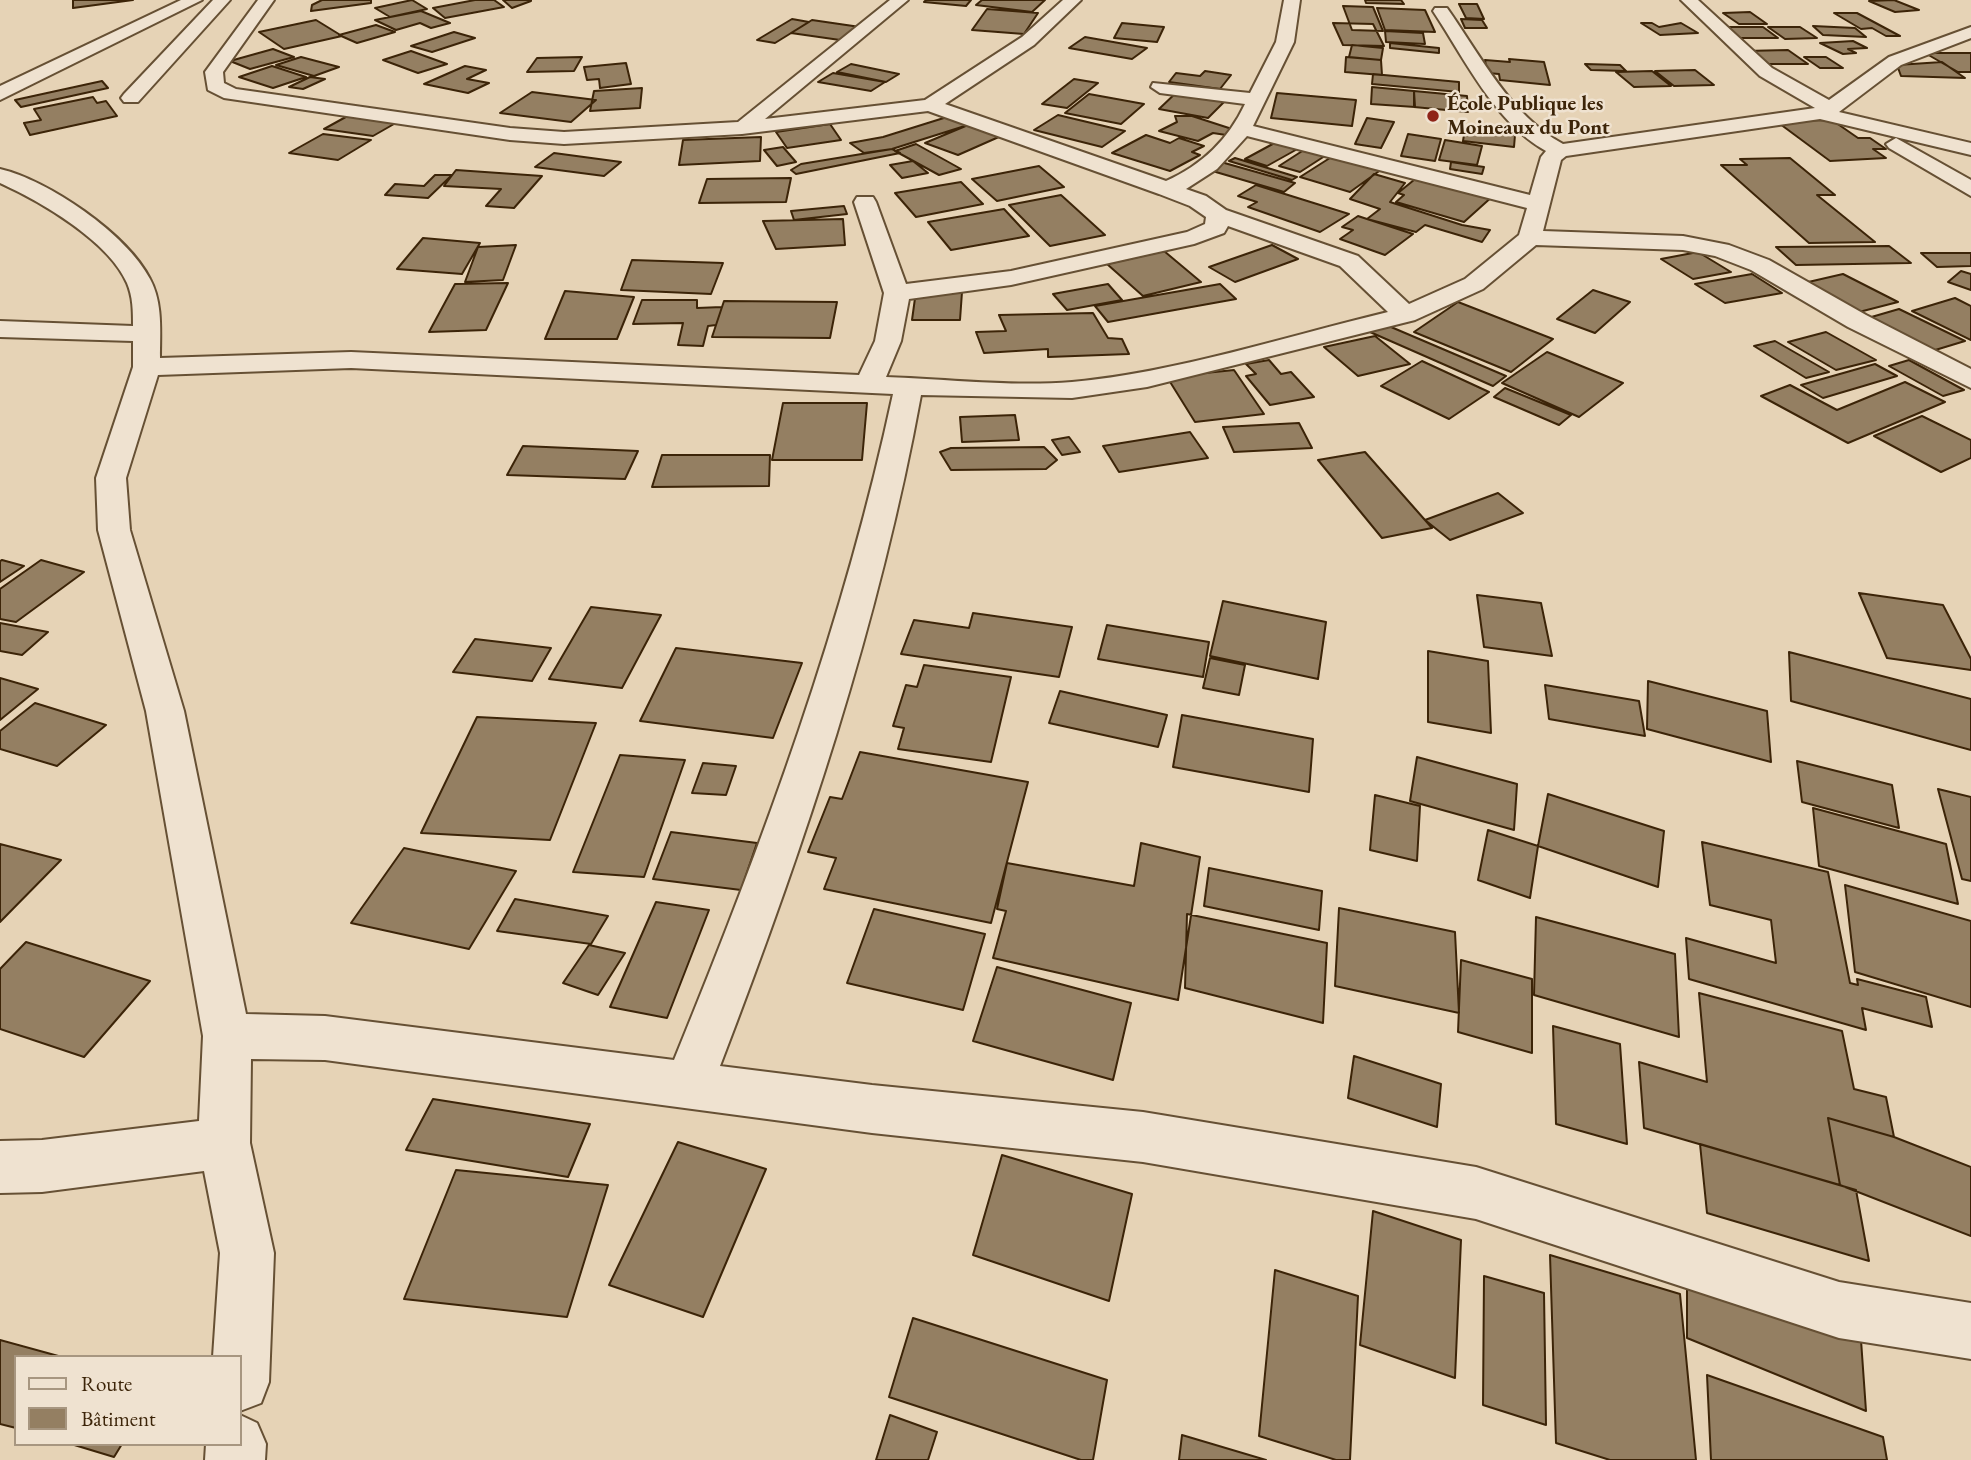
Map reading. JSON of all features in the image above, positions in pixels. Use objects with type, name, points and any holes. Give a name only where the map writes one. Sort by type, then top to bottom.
[{"type":"street","points":[[0,94],[61,62],[194,0]]},
{"type":"street","points":[[131,98],[222,0]]},
{"type":"street","points":[[266,0],[214,72],[215,86],[231,94],[564,138],[742,128],[930,105],[1028,41],[1073,0]]},
{"type":"street","points":[[742,128],[900,0]]},
{"type":"street","points":[[1167,189],[1209,167],[1229,149],[1242,129],[1285,42],[1292,0]]},
{"type":"street","points":[[1689,0],[1766,72],[1830,113],[1909,151],[1971,189]]},
{"type":"street","points":[[1441,11],[1513,116],[1536,138],[1560,151]]},
{"type":"street","points":[[1830,113],[1872,75],[1908,55],[1971,32]]},
{"type":"street","points":[[1160,87],[1256,100]]},
{"type":"street","points":[[930,105],[1167,189],[1198,201],[1218,215],[1349,261],[1406,315]]},
{"type":"street","points":[[0,329],[147,351],[1017,391],[1084,388],[1147,379],[1406,315],[1474,284],[1530,238],[1551,157],[1560,151],[1830,113],[1971,149]]},
{"type":"street","points":[[1242,129],[1538,204]]},
{"type":"street","points":[[0,175],[41,193],[98,232],[138,279],[146,303],[147,351],[111,478],[114,530],[165,711],[227,1036],[224,1143],[247,1253],[241,1355]]},
{"type":"street","points":[[865,202],[897,293],[888,341],[869,385]]},
{"type":"street","points":[[897,293],[1011,278],[1194,237],[1216,228],[1218,215]]},
{"type":"street","points":[[1530,238],[1683,243],[1721,250],[1760,265],[1857,321],[1971,380]]},
{"type":"street","points":[[688,1086],[761,902],[861,597],[888,492],[909,386]]},
{"type":"street","points":[[227,1036],[325,1038],[688,1086],[1143,1137],[1476,1193],[1839,1310],[1971,1331]]},
{"type":"street","points":[[0,1167],[43,1166],[224,1143]]},
{"type":"building","points":[[73,0],[133,0],[73,8]]},
{"type":"building","points":[[322,0],[371,0],[371,3],[311,11],[312,5]]},
{"type":"building","points":[[412,0],[427,9],[390,17],[375,8]]},
{"type":"building","points":[[475,0],[494,0],[504,7],[445,18],[433,8]]},
{"type":"building","points":[[503,0],[531,0],[531,1],[512,8]]},
{"type":"building","points":[[971,0],[966,6],[924,2]]},
{"type":"building","points":[[982,0],[1045,0],[1032,12],[976,5]]},
{"type":"building","points":[[1365,0],[1401,0],[1404,4],[1366,3]]},
{"type":"building","points":[[1894,0],[1919,10],[1895,12],[1869,1]]},
{"type":"building","points":[[1459,4],[1477,4],[1484,19],[1466,18]]},
{"type":"building","points":[[1343,6],[1373,7],[1383,31],[1352,30]]},
{"type":"building","points":[[1377,8],[1425,10],[1435,32],[1385,30]]},
{"type":"building","points":[[987,9],[1038,13],[1024,34],[972,30]]},
{"type":"building","points":[[421,11],[450,23],[431,28],[420,23],[396,30],[375,20]]},
{"type":"building","points":[[1750,12],[1767,24],[1739,24],[1723,13]]},
{"type":"building","points":[[1834,13],[1857,13],[1900,36],[1886,36],[1872,28],[1861,29]]},
{"type":"building","points":[[792,19],[809,22],[775,43],[757,40]]},
{"type":"building","points":[[1461,19],[1482,20],[1487,28],[1465,28]]},
{"type":"building","points":[[316,20],[342,36],[284,49],[259,32]]},
{"type":"building","points":[[812,20],[860,27],[840,40],[791,33]]},
{"type":"building","points":[[1122,23],[1164,27],[1157,42],[1114,38]]},
{"type":"building","points":[[1333,23],[1373,24],[1384,46],[1343,45]]},
{"type":"building","points":[[1641,23],[1652,23],[1659,27],[1681,23],[1698,33],[1660,35]]},
{"type":"building","points":[[376,25],[395,32],[357,43],[339,35]]},
{"type":"building","points":[[1813,26],[1855,28],[1866,37],[1823,35]]},
{"type":"building","points":[[1724,27],[1763,27],[1778,38],[1738,38]]},
{"type":"building","points":[[1768,27],[1800,27],[1817,38],[1785,39]]},
{"type":"building","points":[[1385,31],[1423,33],[1425,44],[1386,42]]},
{"type":"building","points":[[454,32],[475,38],[432,52],[411,46]]},
{"type":"building","points":[[1085,37],[1147,48],[1132,59],[1069,48]]},
{"type":"building","points":[[1853,41],[1867,48],[1848,49],[1856,53],[1843,54],[1820,43]]},
{"type":"building","points":[[1390,43],[1439,48],[1439,53],[1390,48]]},
{"type":"building","points":[[1352,45],[1383,48],[1381,60],[1349,57]]},
{"type":"building","points":[[273,49],[294,57],[250,69],[230,61]]},
{"type":"building","points":[[1788,50],[1808,64],[1765,64],[1745,51]]},
{"type":"building","points":[[411,51],[447,64],[418,73],[383,60]]},
{"type":"building","points":[[1925,53],[1971,53],[1971,72],[1958,72]]},
{"type":"building","points":[[301,57],[339,67],[314,76],[276,65]]},
{"type":"building","points":[[582,57],[574,71],[527,72],[537,58]]},
{"type":"building","points":[[1346,57],[1381,60],[1382,75],[1345,72]]},
{"type":"building","points":[[1804,57],[1826,57],[1843,68],[1820,68]]},
{"type":"building","points":[[1509,59],[1544,62],[1550,85],[1500,80],[1499,74],[1487,73],[1485,60],[1510,62]]},
{"type":"building","points":[[1942,62],[1965,78],[1901,76],[1897,65]]},
{"type":"building","points":[[626,63],[631,84],[600,88],[599,79],[587,80],[584,67]]},
{"type":"building","points":[[851,64],[899,74],[886,82],[837,72]]},
{"type":"building","points":[[1585,64],[1620,65],[1626,71],[1591,70]]},
{"type":"building","points":[[272,66],[306,77],[273,88],[239,77]]},
{"type":"building","points":[[465,66],[486,70],[467,79],[489,83],[468,93],[424,84]]},
{"type":"building","points":[[1695,70],[1714,85],[1674,86],[1655,71]]},
{"type":"building","points":[[1205,71],[1231,75],[1220,89],[1169,82],[1176,73],[1200,76]]},
{"type":"building","points":[[1652,71],[1671,86],[1634,87],[1616,72]]},
{"type":"building","points":[[833,73],[885,82],[871,91],[818,82]]},
{"type":"building","points":[[1373,74],[1459,82],[1459,92],[1372,84]]},
{"type":"building","points":[[310,77],[325,79],[303,89],[289,87]]},
{"type":"building","points":[[1074,79],[1098,83],[1067,108],[1042,104]]},
{"type":"building","points":[[102,81],[108,88],[21,107],[15,100]]},
{"type":"building","points":[[1372,87],[1414,91],[1415,107],[1371,104]]},
{"type":"building","points":[[642,88],[640,108],[590,111],[594,91]]},
{"type":"building","points":[[1179,90],[1227,99],[1208,118],[1159,109]]},
{"type":"building","points":[[1414,91],[1467,96],[1468,112],[1414,107]]},
{"type":"building","points":[[532,92],[596,100],[571,122],[500,113]]},
{"type":"building","points":[[1277,93],[1356,100],[1352,126],[1271,118]]},
{"type":"building","points":[[1089,94],[1144,104],[1121,124],[1065,113]]},
{"type":"building","points":[[93,97],[97,103],[106,101],[117,116],[30,135],[24,123],[41,120],[34,109]]},
{"type":"building","points":[[353,113],[401,120],[373,136],[324,129]]},
{"type":"building","points":[[1058,115],[1125,131],[1102,147],[1034,130]]},
{"type":"building","points":[[1175,116],[1192,116],[1232,129],[1226,135],[1213,133],[1198,141],[1159,131],[1177,122]]},
{"type":"building","points":[[947,117],[968,125],[892,149],[864,153],[850,143],[883,137]]},
{"type":"building","points":[[1367,118],[1394,122],[1381,148],[1355,144]]},
{"type":"building","points":[[1832,120],[1858,138],[1870,138],[1886,149],[1873,149],[1886,158],[1830,161],[1776,121]]},
{"type":"building","points":[[830,124],[841,140],[787,148],[776,132]]},
{"type":"building","points":[[968,125],[1001,136],[958,155],[925,143]]},
{"type":"building","points":[[1465,129],[1515,135],[1514,147],[1463,141]]},
{"type":"building","points":[[323,134],[371,140],[338,160],[289,153]]},
{"type":"building","points":[[1408,134],[1441,139],[1435,161],[1401,156]]},
{"type":"building","points":[[1146,135],[1170,143],[1179,138],[1204,146],[1192,152],[1200,155],[1170,171],[1112,153]]},
{"type":"building","points":[[761,137],[760,161],[679,165],[683,140]]},
{"type":"building","points":[[1280,140],[1301,147],[1267,166],[1245,159]]},
{"type":"building","points":[[1445,140],[1482,146],[1477,165],[1439,160]]},
{"type":"building","points":[[916,144],[961,169],[939,175],[895,151]]},
{"type":"building","points":[[1310,146],[1331,152],[1300,172],[1279,166]]},
{"type":"building","points":[[783,147],[796,162],[777,166],[764,150]]},
{"type":"building","points":[[892,149],[900,153],[796,174],[791,170],[801,164]]},
{"type":"building","points":[[554,153],[621,162],[604,176],[535,167]]},
{"type":"building","points":[[1333,156],[1382,169],[1350,192],[1300,177]]},
{"type":"building","points":[[1235,158],[1297,177],[1292,180],[1229,161]]},
{"type":"building","points":[[1790,158],[1835,195],[1817,195],[1875,242],[1809,243],[1721,165],[1747,165],[1740,159]]},
{"type":"building","points":[[913,161],[928,173],[902,178],[890,165]]},
{"type":"building","points":[[1221,162],[1295,183],[1284,192],[1209,170]]},
{"type":"building","points":[[1451,162],[1484,167],[1482,174],[1450,169]]},
{"type":"building","points":[[1039,166],[1064,187],[997,201],[972,179]]},
{"type":"building","points":[[456,170],[542,176],[514,208],[486,206],[501,189],[444,186]]},
{"type":"building","points":[[1374,174],[1405,183],[1390,202],[1462,225],[1490,230],[1482,242],[1425,225],[1416,232],[1367,219],[1380,209],[1350,199]]},
{"type":"building","points":[[435,175],[452,175],[428,198],[385,195],[395,184],[424,186]]},
{"type":"building","points":[[1420,175],[1494,195],[1464,222],[1396,202],[1404,195],[1398,193]]},
{"type":"building","points":[[791,178],[786,202],[699,203],[707,179]]},
{"type":"building","points":[[961,182],[983,204],[916,217],[895,193]]},
{"type":"building","points":[[1256,185],[1349,214],[1320,232],[1248,207],[1257,202],[1238,196]]},
{"type":"building","points":[[1061,195],[1105,235],[1050,246],[1009,205]]},
{"type":"building","points":[[844,206],[847,214],[794,220],[791,211]]},
{"type":"building","points":[[1004,209],[1029,236],[951,250],[928,222]]},
{"type":"building","points":[[1358,216],[1413,234],[1385,255],[1340,239],[1353,230],[1342,227]]},
{"type":"building","points":[[843,219],[845,245],[776,249],[763,221]]},
{"type":"building","points":[[423,238],[480,243],[462,274],[397,269]]},
{"type":"building","points":[[516,245],[503,280],[465,282],[478,247]]},
{"type":"building","points":[[1272,245],[1298,259],[1235,282],[1209,267]]},
{"type":"building","points":[[1889,246],[1911,263],[1796,265],[1776,247]]},
{"type":"building","points":[[1164,251],[1201,282],[1143,296],[1107,264]]},
{"type":"building","points":[[1698,252],[1731,272],[1693,279],[1661,259]]},
{"type":"building","points":[[1921,253],[1971,253],[1971,266],[1937,267]]},
{"type":"building","points":[[632,260],[723,263],[711,294],[621,290]]},
{"type":"building","points":[[1961,271],[1971,274],[1971,290],[1948,282]]},
{"type":"building","points":[[1752,274],[1782,293],[1725,303],[1695,284]]},
{"type":"building","points":[[1843,274],[1898,302],[1859,312],[1804,283]]},
{"type":"building","points":[[508,283],[486,330],[429,332],[455,284]]},
{"type":"building","points":[[1108,284],[1122,300],[1067,310],[1053,294]]},
{"type":"building","points":[[1220,284],[1236,299],[1108,322],[1095,306]]},
{"type":"building","points":[[1593,290],[1630,302],[1595,333],[1557,319]]},
{"type":"building","points":[[565,291],[634,297],[617,339],[545,339]]},
{"type":"building","points":[[916,291],[962,292],[960,320],[912,320]]},
{"type":"building","points":[[1955,298],[1971,306],[1971,340],[1912,311]]},
{"type":"building","points":[[642,300],[697,300],[697,308],[722,307],[716,325],[708,326],[703,346],[678,345],[683,323],[633,324]]},
{"type":"building","points":[[724,301],[837,302],[830,338],[712,337]]},
{"type":"building","points":[[1458,302],[1553,339],[1511,372],[1414,332]]},
{"type":"building","points":[[1899,309],[1965,341],[1932,351],[1868,318]]},
{"type":"building","points":[[1093,313],[1108,338],[1122,339],[1129,354],[1048,357],[1048,349],[984,353],[976,332],[1006,331],[999,315]]},
{"type":"building","points":[[1384,324],[1506,376],[1493,386],[1370,332]]},
{"type":"building","points":[[1826,332],[1876,360],[1836,370],[1788,342]]},
{"type":"building","points":[[1375,336],[1410,364],[1358,376],[1324,347]]},
{"type":"building","points":[[1775,341],[1829,372],[1806,378],[1754,346]]},
{"type":"building","points":[[1547,352],[1623,383],[1579,417],[1502,383]]},
{"type":"building","points":[[1269,360],[1281,374],[1291,372],[1314,397],[1270,405],[1246,376],[1256,374],[1246,364]]},
{"type":"building","points":[[1909,360],[1964,390],[1943,396],[1889,366]]},
{"type":"building","points":[[1422,361],[1489,392],[1449,419],[1381,386]]},
{"type":"building","points":[[1875,364],[1897,376],[1823,398],[1801,385]]},
{"type":"building","points":[[1234,370],[1264,414],[1195,422],[1167,377]]},
{"type":"building","points":[[1905,382],[1945,402],[1848,443],[1761,396],[1790,385],[1837,410]]},
{"type":"building","points":[[1505,388],[1571,415],[1559,425],[1494,397]]},
{"type":"building","points":[[783,403],[867,403],[862,460],[772,460]]},
{"type":"building","points":[[1015,415],[1019,440],[962,442],[960,417]]},
{"type":"building","points":[[1922,416],[1971,440],[1971,458],[1941,472],[1874,436]]},
{"type":"building","points":[[1299,423],[1312,448],[1234,452],[1223,427]]},
{"type":"building","points":[[1190,432],[1208,458],[1119,472],[1103,446]]},
{"type":"building","points":[[1069,437],[1080,452],[1062,455],[1052,440]]},
{"type":"building","points":[[523,446],[638,451],[625,479],[507,475]]},
{"type":"building","points":[[1044,447],[1057,460],[1046,469],[951,470],[940,452],[951,448]]},
{"type":"building","points":[[1365,452],[1432,528],[1382,538],[1318,460]]},
{"type":"building","points":[[662,455],[770,455],[769,486],[652,487]]},
{"type":"building","points":[[1498,493],[1523,513],[1450,540],[1425,520]]},
{"type":"building","points":[[2,560],[24,566],[0,582]]},
{"type":"building","points":[[41,560],[84,572],[16,622],[0,619],[0,589]]},
{"type":"building","points":[[1859,593],[1943,605],[1971,659],[1971,670],[1887,658]]},
{"type":"building","points":[[1477,595],[1541,603],[1552,656],[1484,647]]},
{"type":"building","points":[[1223,601],[1326,622],[1318,679],[1210,656]]},
{"type":"building","points":[[591,607],[661,615],[622,688],[549,679]]},
{"type":"building","points":[[973,613],[1072,627],[1059,677],[901,654],[914,620],[969,628]]},
{"type":"building","points":[[0,623],[48,632],[22,655],[0,651]]},
{"type":"building","points":[[1107,625],[1209,642],[1203,677],[1098,659]]},
{"type":"building","points":[[475,639],[551,648],[532,681],[453,672]]},
{"type":"building","points":[[676,648],[802,663],[773,738],[640,721]]},
{"type":"building","points":[[1428,651],[1488,661],[1491,733],[1428,722]]},
{"type":"building","points":[[1789,652],[1971,699],[1971,750],[1791,701]]},
{"type":"building","points":[[1210,658],[1245,665],[1239,695],[1203,688]]},
{"type":"building","points":[[924,665],[1011,677],[991,762],[898,749],[904,728],[893,726],[906,685],[917,687]]},
{"type":"building","points":[[0,678],[38,689],[0,720]]},
{"type":"building","points":[[1648,681],[1767,711],[1771,762],[1647,729]]},
{"type":"building","points":[[1545,685],[1639,701],[1645,736],[1549,719]]},
{"type":"building","points":[[1060,691],[1167,715],[1158,747],[1049,723]]},
{"type":"building","points":[[35,703],[106,725],[57,766],[0,749],[0,731]]},
{"type":"building","points":[[1182,715],[1313,739],[1309,792],[1173,767]]},
{"type":"building","points":[[477,717],[596,723],[550,840],[421,833]]},
{"type":"building","points":[[860,752],[1028,782],[991,923],[824,889],[836,858],[808,852],[830,797],[842,799]]},
{"type":"building","points":[[620,755],[685,760],[644,877],[573,872]]},
{"type":"building","points":[[1417,757],[1517,784],[1514,830],[1410,801]]},
{"type":"building","points":[[1797,761],[1892,785],[1899,828],[1802,802]]},
{"type":"building","points":[[703,763],[736,766],[726,795],[692,793]]},
{"type":"building","points":[[1938,789],[1971,797],[1971,881],[1962,879]]},
{"type":"building","points":[[1548,794],[1664,831],[1658,887],[1538,846]]},
{"type":"building","points":[[1375,795],[1420,806],[1417,861],[1370,850]]},
{"type":"building","points":[[1813,808],[1946,844],[1958,904],[1819,866]]},
{"type":"building","points":[[1488,830],[1538,846],[1530,898],[1478,880]]},
{"type":"building","points":[[671,832],[757,843],[741,890],[653,879]]},
{"type":"building","points":[[1702,842],[1828,872],[1850,983],[1858,985],[1857,979],[1926,997],[1932,1027],[1862,1008],[1866,1030],[1689,979],[1686,938],[1776,963],[1771,920],[1710,905]]},
{"type":"building","points":[[1141,843],[1200,857],[1178,1000],[993,958],[1006,911],[997,909],[1007,863],[1134,886]]},
{"type":"building","points":[[0,844],[61,860],[0,922]]},
{"type":"building","points":[[404,848],[516,871],[469,949],[351,923]]},
{"type":"building","points":[[1209,868],[1322,891],[1319,930],[1204,906]]},
{"type":"building","points":[[1845,885],[1971,921],[1971,1007],[1855,972]]},
{"type":"building","points":[[515,899],[608,916],[591,944],[497,931]]},
{"type":"building","points":[[656,902],[709,910],[667,1018],[610,1007]]},
{"type":"building","points":[[1339,908],[1455,932],[1459,1013],[1335,986]]},
{"type":"building","points":[[874,909],[985,934],[963,1010],[847,983]]},
{"type":"building","points":[[1187,914],[1327,943],[1323,1023],[1185,988]]},
{"type":"building","points":[[1536,917],[1675,954],[1679,1037],[1534,995]]},
{"type":"building","points":[[26,942],[150,981],[84,1057],[0,1029],[0,969]]},
{"type":"building","points":[[589,945],[625,953],[598,995],[563,983]]},
{"type":"building","points":[[1461,960],[1532,979],[1532,1053],[1458,1032]]},
{"type":"building","points":[[997,967],[1131,1003],[1113,1080],[973,1041]]},
{"type":"building","points":[[1699,993],[1842,1031],[1854,1089],[1886,1097],[1894,1137],[1828,1118],[1840,1185],[1644,1128],[1639,1062],[1707,1082]]},
{"type":"building","points":[[1553,1026],[1620,1044],[1627,1144],[1556,1124]]},
{"type":"building","points":[[1354,1056],[1441,1084],[1437,1127],[1348,1098]]},
{"type":"building","points":[[433,1099],[590,1124],[568,1177],[406,1150]]},
{"type":"building","points":[[1828,1118],[1894,1137],[1971,1167],[1971,1236],[1840,1185]]},
{"type":"building","points":[[678,1142],[766,1169],[703,1317],[609,1285]]},
{"type":"building","points":[[1700,1144],[1856,1190],[1869,1261],[1707,1213]]},
{"type":"building","points":[[1002,1155],[1132,1194],[1109,1301],[973,1255]]},
{"type":"building","points":[[456,1170],[608,1185],[567,1317],[404,1299]]},
{"type":"building","points":[[1373,1211],[1461,1240],[1455,1378],[1360,1345]]},
{"type":"building","points":[[1550,1255],[1680,1294],[1696,1460],[1610,1460],[1556,1443]]},
{"type":"building","points":[[1275,1270],[1358,1296],[1350,1460],[1336,1460],[1259,1436]]},
{"type":"building","points":[[1687,1272],[1861,1340],[1866,1411],[1687,1338]]},
{"type":"building","points":[[1484,1276],[1544,1293],[1546,1425],[1483,1405]]},
{"type":"building","points":[[913,1318],[1107,1380],[1093,1460],[1081,1460],[889,1397]]},
{"type":"building","points":[[0,1340],[55,1355],[14,1355],[14,1428],[0,1424]]},
{"type":"building","points":[[1707,1375],[1883,1437],[1887,1460],[1711,1460]]},
{"type":"building","points":[[890,1415],[937,1432],[928,1460],[876,1460]]},
{"type":"building","points":[[1182,1435],[1266,1460],[1179,1460]]},
{"type":"building","points":[[78,1446],[121,1446],[114,1457]]},
{"type":"place","name":"École Publique les Moineaux du Pont","points":[[1433,116]]}]
